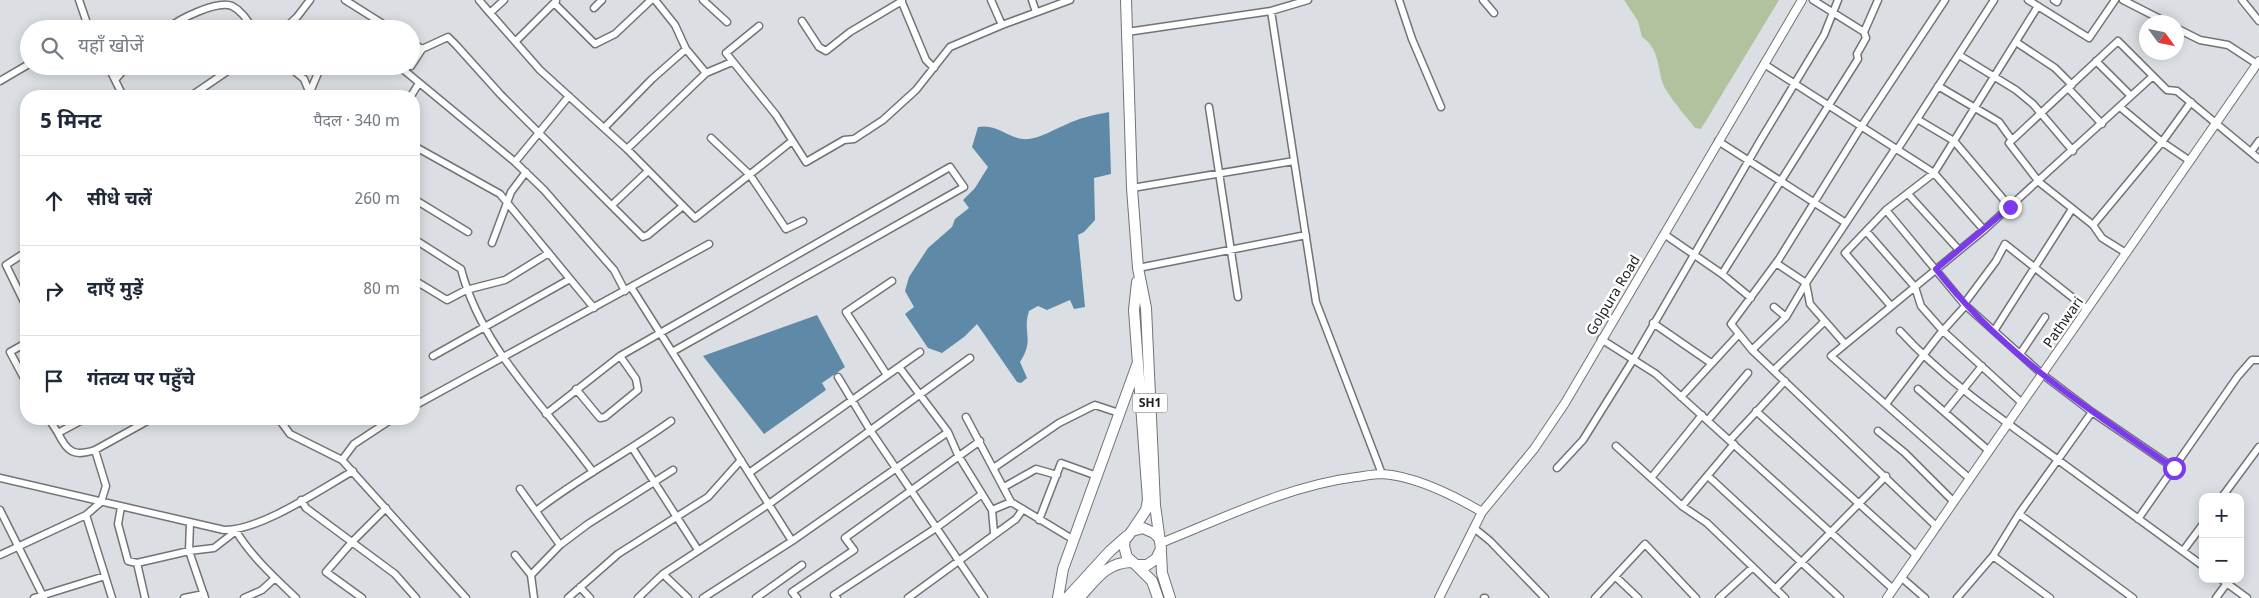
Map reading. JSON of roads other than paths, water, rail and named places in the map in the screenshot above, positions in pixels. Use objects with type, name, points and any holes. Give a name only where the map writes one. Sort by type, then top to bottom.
[{"type":"main road","name":"SH1","points":[[1126,0],[1132,188],[1138,268],[1146,308],[1160,543]]},
{"type":"main road","name":"SH1","points":[[1130,533],[1142,520],[1148,500],[1134,310],[1138,268]]},
{"type":"main road","points":[[1058,598],[1064,569],[1138,361]]},
{"type":"main road","points":[[1067,598],[1110,551],[1130,533],[1143,528],[1154,533],[1160,543],[1162,573],[1170,598]]},
{"type":"main road","points":[[1130,533],[1124,546],[1127,557],[1152,581],[1158,598]]},
{"type":"main road","points":[[1079,598],[1104,570],[1120,562],[1147,565],[1152,563],[1159,554],[1160,543]]},
{"type":"street","points":[[79,0],[86,20]]},
{"type":"street","points":[[294,20],[310,0]]},
{"type":"street","points":[[345,0],[377,20]]},
{"type":"street","points":[[479,0],[540,70],[628,149],[695,218],[792,141]]},
{"type":"street","points":[[490,13],[504,0]]},
{"type":"street","points":[[594,8],[602,0]]},
{"type":"street","points":[[516,41],[555,2],[595,44],[615,34],[653,0],[675,25],[686,49],[706,73]]},
{"type":"street","points":[[703,0],[727,22]]},
{"type":"street","points":[[991,0],[1002,25]]},
{"type":"street","points":[[1032,0],[1036,12]]},
{"type":"street","points":[[759,26],[726,53],[751,83],[806,162],[844,140],[854,139],[883,120],[900,106],[950,47],[1002,25],[1070,0]]},
{"type":"street","points":[[1127,32],[1271,11],[1308,0]]},
{"type":"street","points":[[1399,0],[1412,39],[1441,107]]},
{"type":"street","points":[[1483,0],[1494,13]]},
{"type":"street","name":"Golpura Road","points":[[1439,598],[1482,512],[1534,449],[1565,403],[1802,0]]},
{"type":"street","points":[[1722,274],[1858,59],[1857,54],[1866,38],[1864,32],[1813,0]]},
{"type":"street","points":[[1557,468],[1583,440],[1633,360],[1824,35],[1838,0]]},
{"type":"street","points":[[1864,32],[1878,0]]},
{"type":"street","points":[[1937,527],[1886,476],[1752,350],[1731,324],[1776,263],[1861,127],[1945,0]]},
{"type":"street","points":[[1752,350],[1786,318],[1806,284],[1994,0]]},
{"type":"street","points":[[2030,0],[2089,38],[2115,0]]},
{"type":"street","points":[[2054,0],[2057,2],[2058,0]]},
{"type":"street","points":[[2123,0],[2152,15]]},
{"type":"street","points":[[2242,0],[2259,21]]},
{"type":"street","points":[[802,21],[819,47],[826,51],[850,32],[902,1],[926,60],[934,68]]},
{"type":"street","points":[[179,20],[208,8],[230,3],[247,20]]},
{"type":"street","points":[[1891,306],[1845,253],[1886,210],[1934,173],[2038,6]]},
{"type":"street","points":[[1271,11],[1316,302],[1382,474]]},
{"type":"street","points":[[2184,32],[2200,40],[2228,45],[2258,62]]},
{"type":"street","points":[[420,52],[422,49],[448,37],[538,134],[643,237],[682,206]]},
{"type":"street","points":[[2126,253],[2102,238],[2093,225],[2039,182],[2009,143],[2118,41],[2167,90],[2177,90],[2259,159]]},
{"type":"street","points":[[2016,42],[2055,68],[2102,124]]},
{"type":"street","points":[[604,128],[652,79],[686,49]]},
{"type":"street","points":[[1959,55],[2033,104],[2073,151]]},
{"type":"street","points":[[2096,61],[2131,96]]},
{"type":"street","points":[[628,149],[706,73],[732,62]]},
{"type":"street","name":"Pathwari","points":[[1887,598],[2258,62]]},
{"type":"street","points":[[1764,64],[1934,173],[1984,230]]},
{"type":"street","points":[[0,81],[20,69]]},
{"type":"street","points":[[112,75],[120,90]]},
{"type":"street","points":[[115,80],[119,75]]},
{"type":"street","points":[[200,90],[222,75]]},
{"type":"street","points":[[299,75],[304,79],[309,90]]},
{"type":"street","points":[[312,90],[317,75]]},
{"type":"street","points":[[410,75],[526,172],[614,270],[659,332],[792,541]]},
{"type":"street","points":[[1970,479],[1831,356],[1984,230],[2039,182],[2153,76]]},
{"type":"street","points":[[415,90],[419,83]]},
{"type":"street","points":[[1938,86],[1974,109],[1999,122],[2012,140]]},
{"type":"street","points":[[515,162],[569,96]]},
{"type":"street","points":[[2093,225],[2162,142],[2191,102]]},
{"type":"street","points":[[1209,106],[1238,297]]},
{"type":"street","points":[[2120,107],[2162,142],[2190,160]]},
{"type":"street","points":[[1917,119],[1954,141],[2010,207]]},
{"type":"street","points":[[711,138],[750,175],[786,229],[803,221]]},
{"type":"street","points":[[1718,140],[1846,223]]},
{"type":"street","points":[[2251,152],[2259,141]]},
{"type":"street","points":[[420,149],[500,194],[594,308]]},
{"type":"street","points":[[1132,188],[1294,161]]},
{"type":"street","points":[[546,414],[620,356],[659,332],[950,167],[964,187],[672,352]]},
{"type":"street","points":[[612,205],[648,171]]},
{"type":"street","points":[[492,243],[511,192],[526,172]]},
{"type":"street","points":[[1908,194],[1959,250]]},
{"type":"street","points":[[420,203],[468,232]]},
{"type":"street","points":[[1994,330],[2072,209]]},
{"type":"street","points":[[1886,210],[1965,304],[2042,374],[2092,412],[2174,468]]},
{"type":"street","points":[[1866,231],[1915,287],[1920,306],[1943,331],[2022,403]]},
{"type":"street","points":[[1664,234],[1722,274],[1751,298]]},
{"type":"street","points":[[1138,268],[1306,235]]},
{"type":"street","points":[[420,243],[461,269],[466,290],[502,358],[593,472]]},
{"type":"street","points":[[420,403],[709,244]]},
{"type":"street","points":[[1886,404],[1965,304],[1996,261],[2004,244],[2087,310]]},
{"type":"street","points":[[420,284],[446,300],[466,290],[505,280],[549,253]]},
{"type":"street","points":[[20,256],[6,265],[20,294]]},
{"type":"street","points":[[1776,263],[1806,284],[1810,304],[1845,344]]},
{"type":"street","points":[[433,356],[486,328],[570,279]]},
{"type":"street","points":[[887,375],[846,312],[892,281]]},
{"type":"street","points":[[1774,307],[1786,318]]},
{"type":"street","points":[[2020,354],[2046,317]]},
{"type":"street","points":[[1774,370],[1825,321]]},
{"type":"street","points":[[1653,324],[1711,363]]},
{"type":"street","points":[[1900,331],[1923,356],[1964,389],[2199,563]]},
{"type":"street","points":[[1681,397],[1739,334]]},
{"type":"street","points":[[1601,339],[1656,374],[1893,589]]},
{"type":"street","points":[[20,346],[10,352],[20,371]]},
{"type":"street","points":[[749,473],[920,352]]},
{"type":"street","points":[[576,389],[600,418],[605,417],[638,390],[636,378],[620,356]]},
{"type":"street","points":[[638,598],[663,574],[769,504],[970,358]]},
{"type":"street","points":[[2138,518],[2238,376],[2252,360],[2259,360]]},
{"type":"street","points":[[1945,412],[1982,366]]},
{"type":"street","points":[[899,367],[948,432],[958,456],[992,510],[994,533]]},
{"type":"street","points":[[1708,420],[1748,373]]},
{"type":"street","points":[[838,377],[870,430],[984,598]]},
{"type":"street","points":[[1682,506],[1708,476],[1756,411],[1785,381]]},
{"type":"street","points":[[1918,389],[1989,451]]},
{"type":"street","points":[[995,468],[1059,423],[1095,405],[1119,413]]},
{"type":"street","points":[[1756,411],[1917,556]]},
{"type":"street","points":[[1957,598],[1993,556],[2019,514],[2092,412]]},
{"type":"street","points":[[1650,478],[1702,415]]},
{"type":"street","points":[[966,417],[995,468],[1011,502],[1074,540]]},
{"type":"street","points":[[536,511],[559,493],[633,449],[671,422]]},
{"type":"street","points":[[53,425],[64,446],[73,452],[84,453],[95,450],[140,425]]},
{"type":"street","points":[[58,432],[72,425]]},
{"type":"street","points":[[283,425],[290,434],[342,460],[466,598]]},
{"type":"street","points":[[342,460],[354,444],[383,425]]},
{"type":"street","points":[[1878,431],[1905,453],[1954,502]]},
{"type":"street","points":[[703,598],[792,541],[948,432]]},
{"type":"street","points":[[797,598],[792,592],[854,550],[845,538],[980,441]]},
{"type":"street","points":[[1616,446],[1682,506],[1707,523],[1782,597]]},
{"type":"street","points":[[2225,493],[2259,447]]},
{"type":"street","points":[[633,449],[698,550]]},
{"type":"street","points":[[0,556],[86,515],[101,502],[106,486],[95,450]]},
{"type":"street","points":[[568,598],[618,554],[708,497],[741,460]]},
{"type":"street","points":[[1039,520],[1061,463],[1097,476]]},
{"type":"street","points":[[1004,487],[1036,469],[1057,475]]},
{"type":"street","points":[[531,575],[560,545],[588,524],[673,470]]},
{"type":"street","points":[[120,507],[118,524],[128,561],[137,563],[189,551],[214,548],[236,531],[282,511],[353,471]]},
{"type":"street","points":[[1160,543],[1269,500],[1325,481],[1382,474],[1422,483],[1457,498],[1482,512]]},
{"type":"street","points":[[1708,476],[1840,598]]},
{"type":"street","points":[[1775,589],[1886,476]]},
{"type":"street","points":[[0,478],[190,523],[236,531]]},
{"type":"street","points":[[520,489],[560,545]]},
{"type":"street","points":[[837,598],[834,595],[936,528],[982,494]]},
{"type":"street","points":[[302,500],[306,508],[395,574],[416,598]]},
{"type":"street","points":[[992,510],[1011,502]]},
{"type":"street","points":[[362,598],[326,572],[352,542],[386,508]]},
{"type":"street","points":[[908,598],[959,562],[994,533],[1016,519],[1023,509]]},
{"type":"street","points":[[0,510],[43,596]]},
{"type":"street","points":[[2019,514],[2133,598]]},
{"type":"street","points":[[86,515],[112,598]]},
{"type":"street","points":[[184,598],[205,596],[189,551],[190,523]]},
{"type":"street","points":[[1474,528],[1490,541],[1545,598]]},
{"type":"street","points":[[2183,551],[2199,529]]},
{"type":"street","points":[[236,531],[242,541],[275,578],[296,598]]},
{"type":"street","points":[[1595,598],[1645,544],[1696,598]]},
{"type":"street","points":[[515,555],[531,575],[534,598]]},
{"type":"street","points":[[1993,556],[2050,598]]},
{"type":"street","points":[[137,563],[145,598]]},
{"type":"street","points":[[756,598],[802,565]]},
{"type":"street","points":[[1722,597],[1753,567]]},
{"type":"street","points":[[663,574],[688,598]]},
{"type":"street","points":[[34,598],[105,576]]},
{"type":"street","points":[[1616,577],[1638,598]]},
{"type":"street","points":[[244,598],[262,590],[275,578]]},
{"type":"street","points":[[1902,578],[1925,598]]},
{"type":"street","points":[[2216,598],[2223,583]]},
{"type":"street","points":[[2227,583],[2247,598]]},
{"type":"street","points":[[580,587],[590,598]]},
{"type":"water","points":[[1109,112],[1111,174],[1094,178],[1095,220],[1084,232],[1078,235],[1085,307],[1074,309],[1070,300],[1047,310],[1038,306],[1029,311],[1027,319],[1028,342],[1020,362],[1027,378],[1021,383],[1017,382],[977,324],[964,337],[942,353],[928,348],[905,314],[914,307],[905,291],[909,277],[928,248],[952,227],[955,219],[969,208],[963,200],[975,188],[988,167],[972,147],[978,127],[992,127],[1022,139],[1029,139],[1043,135],[1076,120]]},
{"type":"water","points":[[817,315],[845,367],[822,383],[826,390],[764,434],[703,356]]}]
